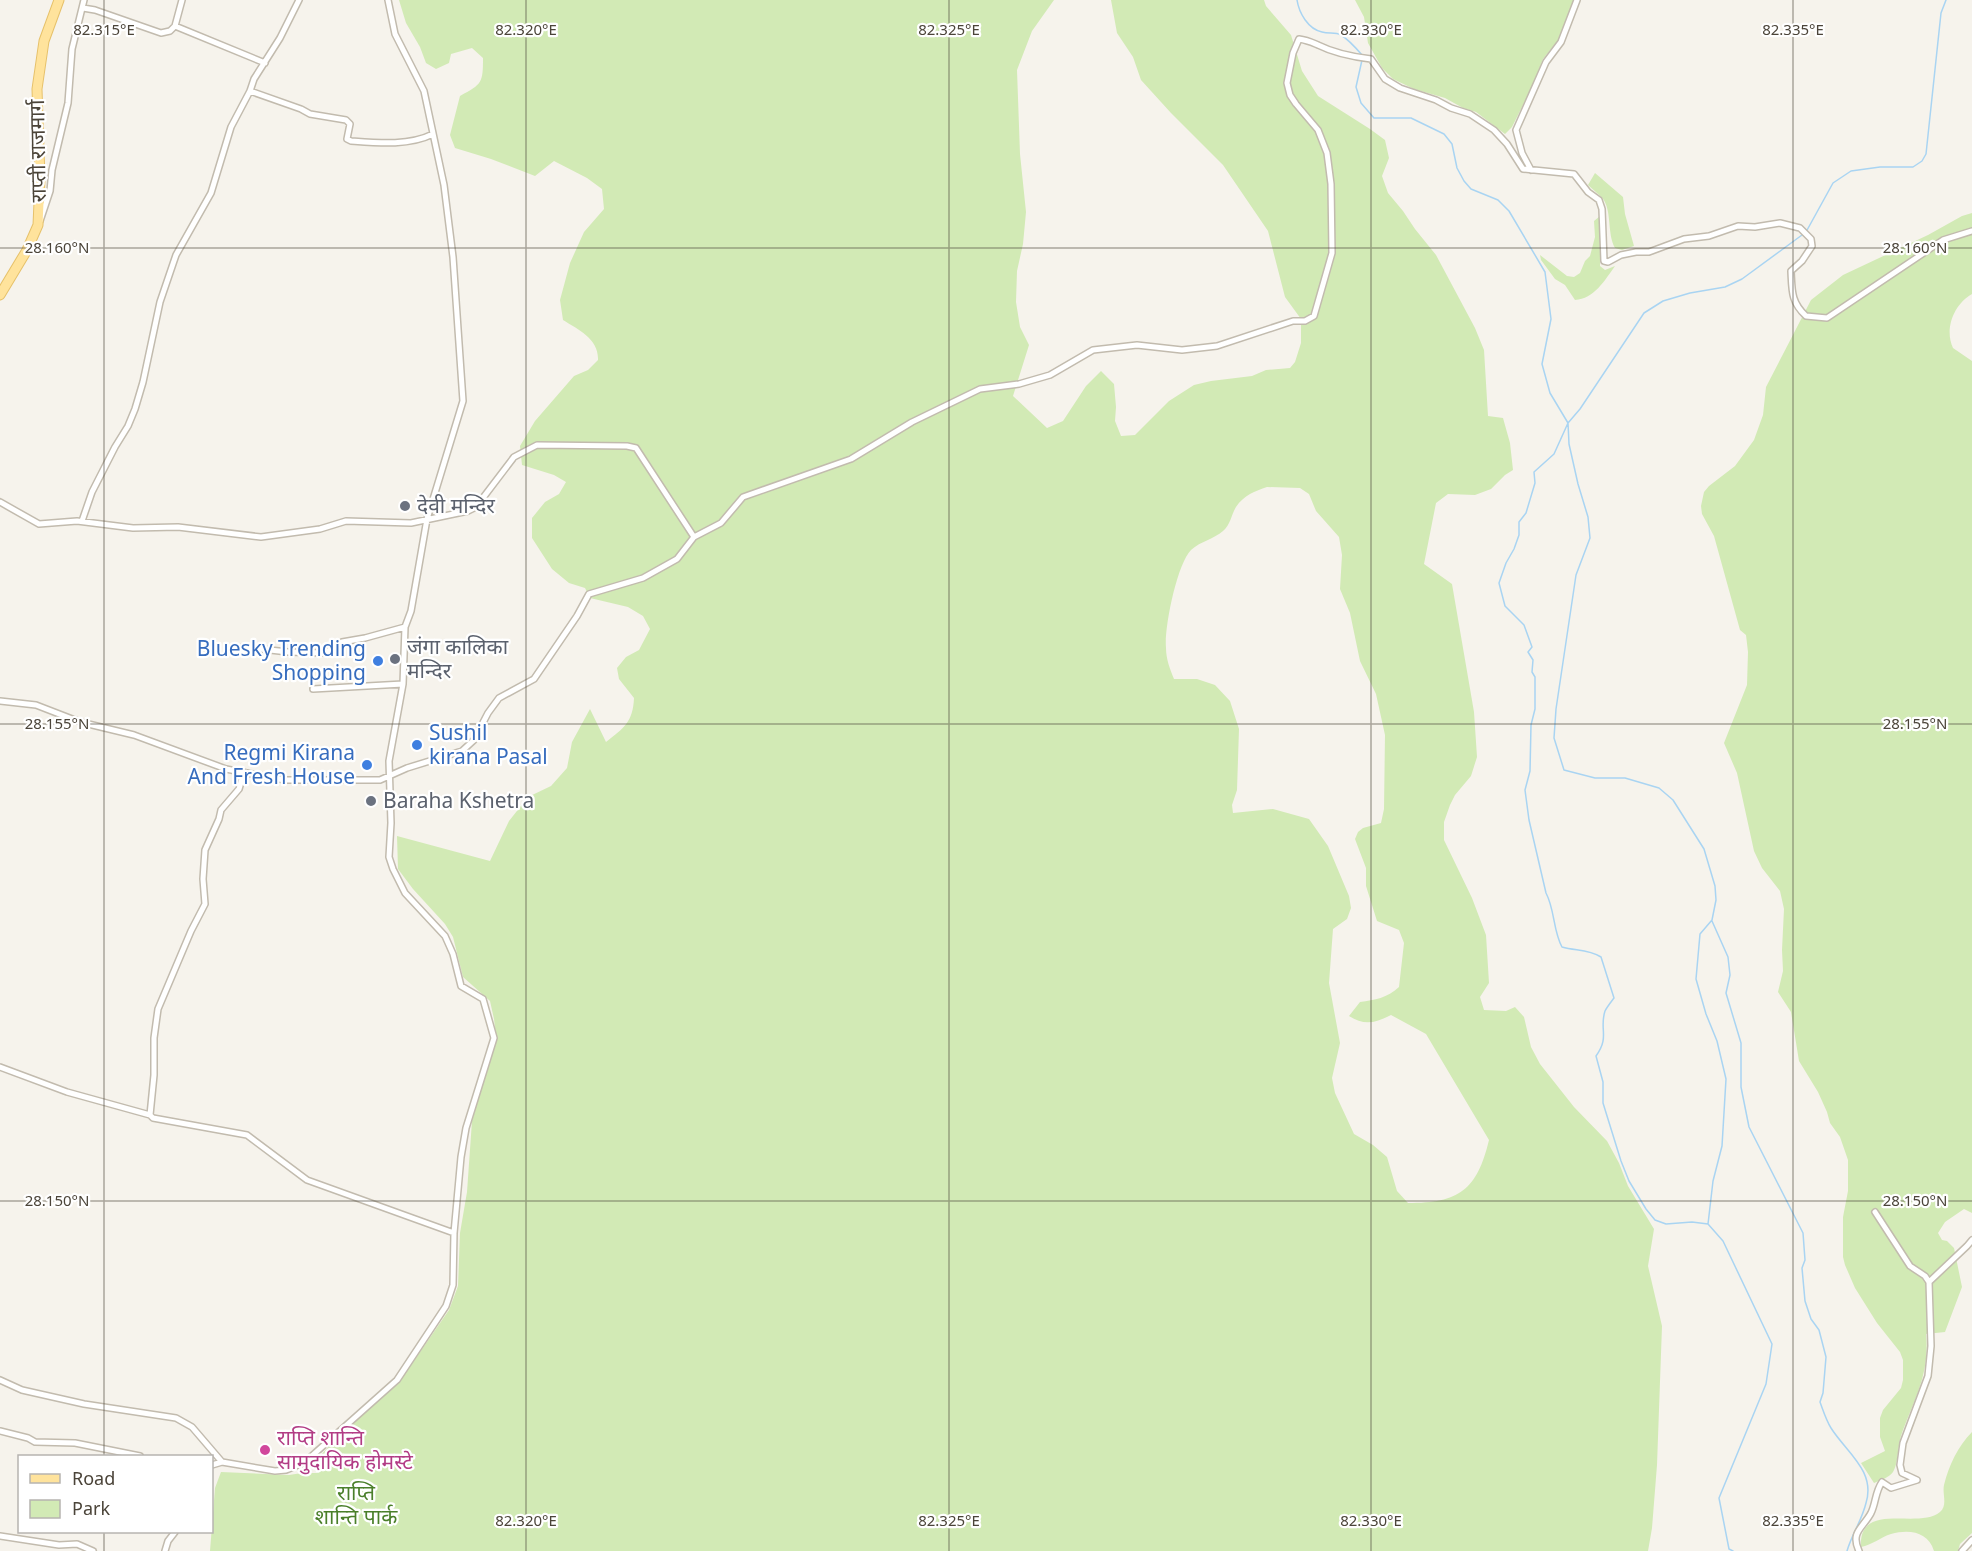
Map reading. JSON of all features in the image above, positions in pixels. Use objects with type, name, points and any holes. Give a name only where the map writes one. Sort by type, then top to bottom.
[{"type":"main road","name":"राप्ती राजमार्ग","points":[[0,295],[27,250],[38,225],[40,179],[37,89],[44,41],[59,0]]},
{"type":"street","points":[[38,225],[50,191],[52,170],[68,103],[72,49],[84,0]]},
{"type":"street","points":[[82,8],[95,10],[161,33],[170,32],[175,26],[182,0]]},
{"type":"street","points":[[82,521],[92,492],[135,409],[160,302],[176,255],[211,193],[231,127],[254,79],[280,38],[299,0]]},
{"type":"street","points":[[213,1465],[222,1462],[274,1471],[286,1470],[305,1462],[397,1380],[446,1306],[453,1285],[454,1233],[466,1128],[494,1038],[483,999],[460,986],[453,954],[445,936],[405,893],[389,857],[392,823],[389,761],[403,684],[405,627],[411,611],[428,519],[463,401],[448,203],[424,91],[396,34],[388,0]]},
{"type":"street","points":[[1531,170],[1522,153],[1516,130],[1546,62],[1564,34],[1577,0]]},
{"type":"street","points":[[175,26],[265,63]]},
{"type":"street","points":[[0,701],[36,705],[80,722],[134,735],[226,768],[285,780],[364,782],[380,780],[407,768],[462,751],[474,740],[499,698],[534,679],[577,616],[589,594],[643,578],[677,559],[694,537],[721,523],[743,497],[851,459],[912,422],[980,389],[1019,384],[1050,375],[1093,350],[1137,345],[1182,350],[1217,346],[1293,321],[1305,321],[1314,316],[1332,253],[1331,184],[1327,153],[1318,130],[1290,95],[1287,83],[1293,53],[1299,39],[1309,40],[1317,45],[1355,57],[1371,58],[1385,79],[1400,88],[1470,114],[1494,130],[1507,144],[1523,169],[1574,174],[1588,192],[1599,200],[1604,227],[1604,261],[1608,262],[1622,255],[1636,252],[1649,252],[1684,239],[1709,236],[1738,226],[1780,223],[1800,228],[1811,239],[1812,246],[1802,261],[1791,271],[1796,306],[1806,316],[1827,318],[1943,240],[1972,231]]},
{"type":"street","points":[[250,91],[310,114],[346,120],[350,124],[346,139],[351,141],[398,142],[422,139],[433,134]]},
{"type":"street","points":[[0,502],[39,524],[54,521],[82,521],[133,528],[178,527],[261,537],[320,529],[346,521],[411,523],[468,512],[476,507],[514,457],[537,445],[627,446],[636,448],[643,457],[694,537]]},
{"type":"street","points":[[243,647],[325,653],[342,642],[405,627]]},
{"type":"street","points":[[313,689],[403,684]]},
{"type":"street","points":[[150,1115],[154,1075],[154,1038],[158,1009],[205,904],[203,879],[205,850],[221,810],[239,789],[242,779],[241,771]]},
{"type":"street","points":[[0,1067],[67,1092],[150,1115],[153,1118],[247,1135],[307,1180],[454,1233]]},
{"type":"street","points":[[1859,1551],[1856,1543],[1859,1528],[1872,1512],[1874,1499],[1882,1482],[1891,1488],[1917,1480],[1902,1473],[1900,1465],[1907,1431],[1928,1376],[1931,1346],[1929,1282],[1925,1276],[1910,1266],[1875,1212]]},
{"type":"street","points":[[1929,1282],[1972,1240]]},
{"type":"street","points":[[0,1380],[22,1390],[84,1404],[176,1418],[192,1427],[222,1462]]},
{"type":"street","points":[[0,1431],[28,1437],[35,1442],[75,1443],[135,1455]]},
{"type":"street","points":[[165,1551],[168,1541],[174,1533]]},
{"type":"street","points":[[0,1536],[59,1545],[77,1544],[93,1551]]},
{"type":"street","points":[[1962,1551],[1972,1540]]},
{"type":"green space","name":"राप्ति शान्ति पार्क","points":[[399,0],[1054,0],[1032,31],[1017,70],[1020,154],[1026,212],[1023,244],[1017,271],[1016,302],[1020,327],[1029,345],[1013,396],[1047,428],[1063,421],[1086,386],[1101,371],[1114,384],[1115,421],[1121,436],[1135,435],[1169,401],[1194,385],[1252,376],[1266,370],[1290,368],[1295,362],[1301,343],[1301,319],[1285,297],[1268,231],[1223,165],[1141,80],[1133,57],[1117,33],[1111,0],[1264,0],[1266,6],[1291,35],[1302,71],[1318,96],[1385,140],[1389,158],[1382,176],[1388,193],[1436,255],[1475,328],[1484,350],[1488,416],[1503,418],[1510,443],[1513,470],[1491,489],[1475,495],[1448,494],[1436,503],[1424,564],[1452,584],[1474,712],[1477,757],[1471,776],[1455,795],[1450,805],[1444,822],[1444,840],[1472,898],[1486,935],[1489,983],[1480,997],[1484,1010],[1506,1011],[1515,1007],[1524,1017],[1531,1047],[1540,1064],[1574,1107],[1607,1141],[1628,1186],[1654,1229],[1648,1266],[1662,1326],[1657,1465],[1648,1551],[210,1551],[215,1488],[221,1472],[289,1475],[317,1473],[320,1467],[319,1457],[345,1429],[398,1384],[449,1310],[458,1286],[460,1233],[467,1192],[472,1121],[496,1037],[494,1019],[490,1001],[463,977],[453,937],[445,924],[398,869],[397,836],[490,861],[509,821],[528,797],[551,786],[567,768],[572,742],[590,709],[606,742],[626,724],[632,713],[634,698],[619,679],[617,668],[626,657],[639,650],[650,629],[643,616],[628,607],[590,598],[585,588],[569,583],[552,569],[532,538],[532,518],[545,502],[559,494],[566,482],[554,475],[522,465],[520,446],[535,421],[574,376],[588,370],[598,360],[592,341],[563,320],[560,300],[570,263],[584,232],[604,209],[602,189],[587,178],[554,161],[535,176],[455,148],[450,135],[460,96],[480,82],[483,58],[472,48],[451,54],[449,63],[436,69],[426,63],[406,23]],"holes":[[[1267,487],[1300,488],[1309,494],[1316,511],[1339,537],[1342,555],[1340,589],[1350,613],[1360,661],[1376,694],[1385,735],[1384,809],[1381,823],[1363,828],[1355,839],[1366,868],[1366,886],[1377,921],[1399,930],[1404,943],[1399,987],[1381,998],[1360,1002],[1349,1016],[1370,1022],[1391,1015],[1426,1034],[1489,1140],[1472,1182],[1453,1196],[1440,1200],[1408,1203],[1397,1191],[1387,1157],[1373,1145],[1354,1134],[1335,1093],[1332,1078],[1340,1043],[1329,983],[1333,929],[1347,919],[1351,908],[1349,896],[1328,846],[1309,819],[1273,809],[1233,813],[1232,805],[1237,790],[1239,729],[1230,701],[1215,685],[1197,679],[1174,679],[1167,656],[1167,626],[1172,597],[1181,568],[1191,550],[1223,531],[1236,507],[1243,499],[1258,490]]]},
{"type":"green space","points":[[1355,0],[1574,0],[1559,39],[1543,59],[1512,127],[1505,134],[1476,112],[1393,79],[1382,68],[1368,43],[1364,17]]},
{"type":"green space","points":[[1595,173],[1623,197],[1634,246],[1622,250],[1615,248],[1606,204],[1588,185]]},
{"type":"green space","points":[[1972,213],[1972,294],[1960,304],[1952,318],[1950,341],[1953,348],[1972,361],[1972,1213],[1964,1209],[1945,1222],[1938,1233],[1942,1240],[1947,1241],[1954,1248],[1962,1287],[1945,1332],[1926,1334],[1926,1362],[1916,1398],[1901,1436],[1895,1469],[1889,1476],[1874,1483],[1861,1463],[1885,1451],[1880,1437],[1880,1418],[1883,1410],[1901,1388],[1903,1360],[1900,1352],[1877,1323],[1855,1288],[1845,1265],[1843,1217],[1848,1191],[1848,1160],[1840,1137],[1830,1123],[1818,1092],[1799,1061],[1791,1012],[1778,992],[1783,971],[1784,909],[1780,891],[1762,868],[1754,851],[1737,773],[1724,743],[1747,685],[1746,635],[1740,630],[1714,536],[1702,514],[1701,506],[1704,492],[1735,466],[1754,440],[1763,415],[1766,387],[1811,300],[1843,275]]},
{"type":"green space","points":[[1600,216],[1600,266],[1605,270],[1615,266],[1603,283],[1593,292],[1582,299],[1575,300],[1565,285],[1555,279],[1541,260],[1540,255],[1567,276],[1574,277],[1580,273],[1590,256],[1595,237],[1594,221]]},
{"type":"green space","points":[[1972,1432],[1972,1533],[1960,1544],[1958,1551],[1934,1551],[1923,1536],[1911,1532],[1891,1534],[1861,1547],[1863,1533],[1869,1524],[1879,1520],[1930,1517],[1940,1512],[1944,1506],[1944,1485],[1949,1470],[1958,1450]]},
{"type":"waterway","points":[[1297,0],[1302,15],[1312,28],[1341,35],[1362,55]]},
{"type":"waterway","points":[[1806,232],[1833,183],[1851,171],[1880,167],[1913,167],[1922,161],[1926,154],[1941,13],[1946,0]]},
{"type":"waterway","points":[[1362,60],[1356,87],[1361,103],[1374,118],[1411,118],[1444,134],[1452,144],[1457,168],[1464,181],[1471,189],[1498,200],[1509,211],[1545,272],[1551,319],[1542,364],[1550,393],[1568,423],[1554,454],[1534,472],[1535,483],[1526,513],[1519,522],[1519,535],[1499,583],[1505,606],[1524,625],[1532,647],[1528,652],[1533,660],[1535,709],[1531,725],[1530,771],[1525,790],[1529,820],[1546,893],[1562,947],[1587,951],[1601,957],[1614,998],[1603,1017],[1603,1038],[1596,1056],[1603,1082],[1603,1103],[1629,1181],[1655,1220],[1666,1224],[1692,1222],[1708,1224]]},
{"type":"waterway","points":[[1733,1551],[1729,1549],[1719,1498],[1766,1384],[1772,1344],[1723,1241],[1708,1224],[1713,1181],[1722,1146],[1726,1079],[1717,1041],[1696,979],[1700,934],[1712,920],[1716,900],[1715,886],[1704,849],[1673,800],[1659,788],[1625,778],[1595,778],[1564,770],[1554,738],[1556,709],[1576,575],[1590,538],[1588,517],[1569,444],[1568,423],[1580,409],[1644,313],[1663,301],[1690,293],[1725,287],[1742,279],[1802,235]]},
{"type":"waterway","points":[[1712,921],[1728,957],[1730,975],[1726,993],[1741,1043],[1741,1087],[1749,1127],[1803,1233],[1805,1260],[1802,1268],[1805,1301],[1811,1319],[1819,1330],[1826,1357],[1820,1402],[1831,1428],[1858,1462],[1867,1481],[1868,1492],[1864,1509],[1847,1551]]},
{"type":"place","name":"देवी मन्दिर","points":[[405,506]]},
{"type":"place","name":"जंगा कालिका मन्दिर","points":[[395,659]]},
{"type":"place","name":"Bluesky Trending Shopping","points":[[378,661]]},
{"type":"place","name":"Sushil kirana Pasal","points":[[417,745]]},
{"type":"place","name":"Regmi Kirana And Fresh House","points":[[367,765]]},
{"type":"place","name":"Baraha Kshetra","points":[[371,801]]},
{"type":"place","name":"राप्ति शान्ति सामुदायिक होमस्टे","points":[[265,1450]]}]
